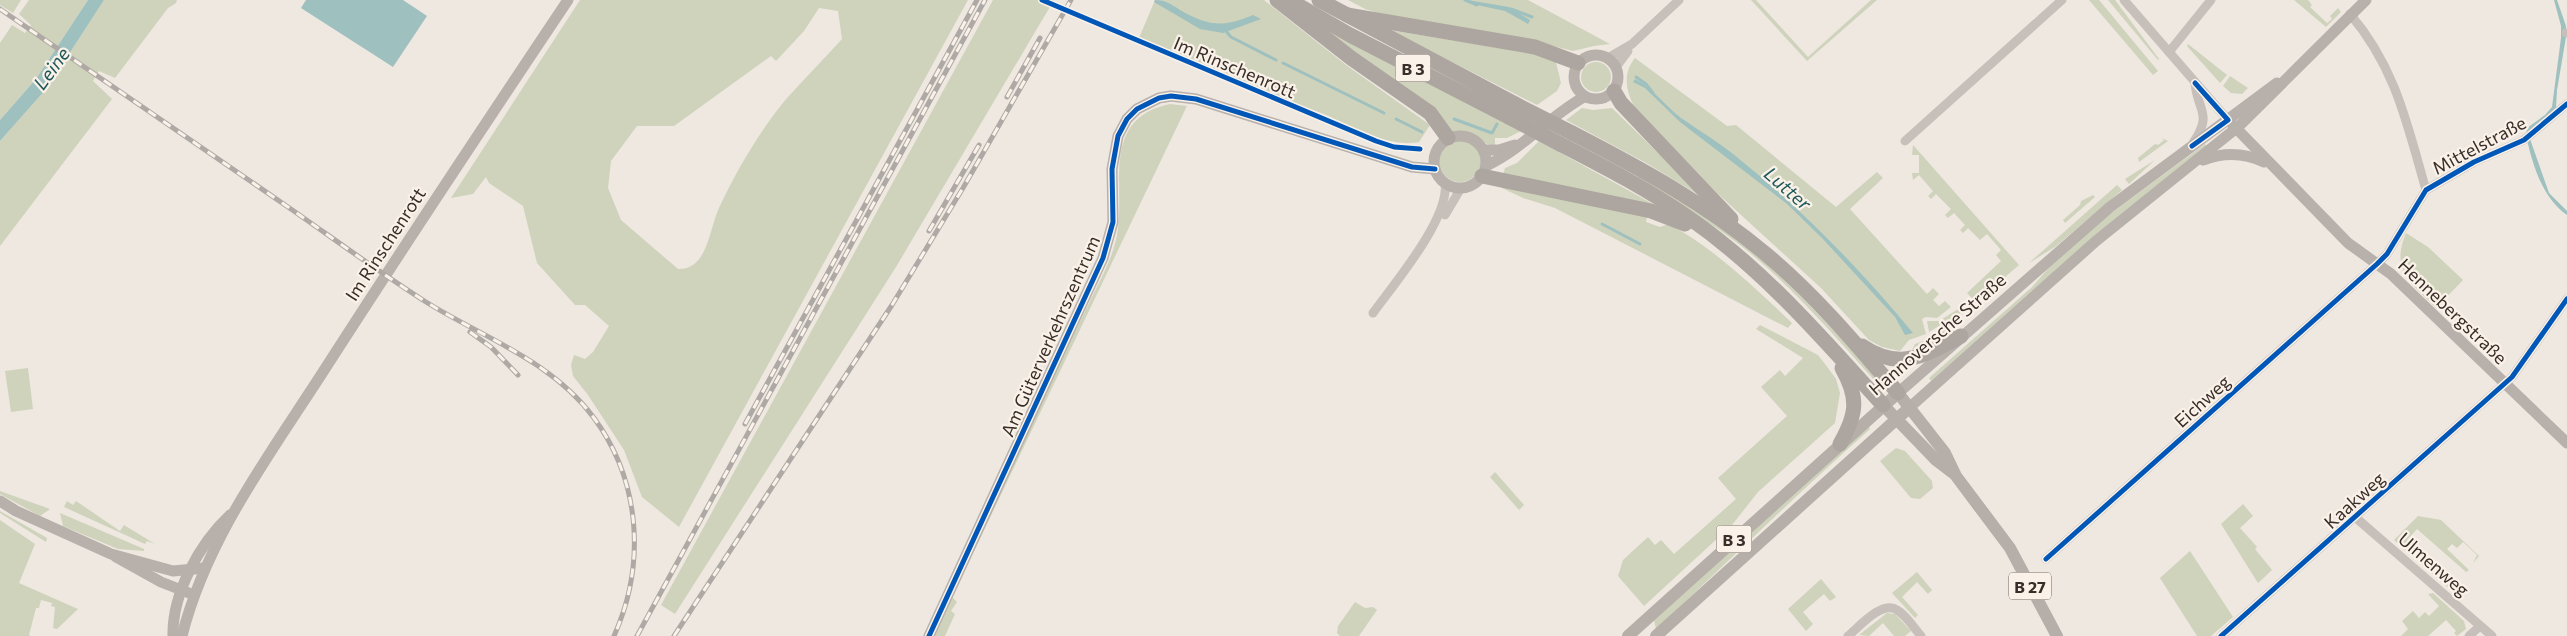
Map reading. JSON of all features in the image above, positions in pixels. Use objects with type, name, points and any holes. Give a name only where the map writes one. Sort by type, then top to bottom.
[{"type":"highway","points":[[1277,0],[1351,58],[1430,113],[1448,138]]},
{"type":"highway","name":"B 3","points":[[1289,0],[1318,17],[1512,111],[1572,133],[1668,185],[1716,216],[1766,254],[1802,287],[1898,393]]},
{"type":"highway","name":"B 3","points":[[1319,0],[1390,39],[1512,111],[1560,144],[1656,197],[1712,235],[1790,304],[1832,349],[1851,385],[1855,405],[1852,423],[1840,444]]},
{"type":"highway","points":[[1347,15],[1535,47],[1578,63]]},
{"type":"highway","name":"B 3","points":[[1318,17],[1390,39]]},
{"type":"highway","points":[[1614,91],[1628,110],[1766,254]]},
{"type":"highway","points":[[1484,171],[1651,211],[1712,235]]},
{"type":"highway","points":[[1847,335],[1880,356],[1904,360],[1923,356],[1961,336]]},
{"type":"highway","name":"B 27","points":[[1832,349],[1883,405]]},
{"type":"main road","name":"B 3","points":[[1898,393],[1909,408]]},
{"type":"main road","name":"Hannoversche Straße","points":[[1628,636],[1898,393]]},
{"type":"main road","name":"B 27","points":[[1883,405],[1936,460],[1956,476]]},
{"type":"main road","name":"Hannoversche Straße","points":[[1656,636],[1909,408]]},
{"type":"main road","name":"B 27","points":[[1909,408],[1945,453],[1956,476],[2010,548],[2057,636]]},
{"type":"street","name":"Im Rinschenrott","points":[[182,636],[194,594],[234,510],[413,231],[568,0]]},
{"type":"street","points":[[1612,63],[1679,0]]},
{"type":"street","points":[[1905,141],[2062,0]]},
{"type":"street","points":[[2124,0],[2195,83],[2206,90],[2234,123]]},
{"type":"street","points":[[2169,52],[2211,0]]},
{"type":"street","name":"Hannoversche Straße","points":[[1909,408],[2096,242],[2196,162],[2264,92],[2286,79],[2366,0]]},
{"type":"street","points":[[2350,14],[2370,38],[2387,68],[2397,92],[2426,190]]},
{"type":"street","points":[[1445,183],[1461,188],[1473,184],[1484,171],[1511,153],[1558,113],[1584,97],[1600,99],[1614,91],[1618,77],[1612,63],[1593,55],[1578,63],[1573,75],[1576,87],[1584,97]]},
{"type":"street","points":[[2192,146],[2202,129],[2204,119],[2195,83]]},
{"type":"street","points":[[1484,150],[1499,150],[1526,140],[1576,87]]},
{"type":"street","name":"Am Güterverkehrszentrum","points":[[929,636],[1103,258],[1110,236],[1114,212],[1112,181],[1114,150],[1120,130],[1132,114],[1142,105],[1159,98],[1184,97],[1303,131],[1400,164],[1435,169]]},
{"type":"street","name":"Mittelstraße","points":[[2377,264],[2387,254],[2426,190],[2474,162],[2524,140],[2567,104]]},
{"type":"street","name":"Hannoversche Straße","points":[[1898,393],[2110,207],[2192,146],[2234,123]]},
{"type":"street","name":"Hennebergstraße","points":[[2234,123],[2270,164],[2348,243],[2398,281],[2567,443]]},
{"type":"street","points":[[1429,234],[1446,200],[1445,183],[1435,169],[1434,156],[1438,147],[1448,138],[1464,136],[1479,144],[1484,150],[1484,171]]},
{"type":"street","points":[[2196,162],[2218,155],[2233,154],[2251,156],[2270,164]]},
{"type":"street","points":[[1400,164],[1434,156]]},
{"type":"street","points":[[1373,313],[1429,234],[1444,217],[1461,188]]},
{"type":"street","name":"Eichweg","points":[[2046,559],[2377,264]]},
{"type":"street","name":"Kaakweg","points":[[2221,636],[2504,384],[2519,368],[2567,299]]},
{"type":"street","points":[[0,501],[16,511],[111,554],[131,567],[182,591],[194,594]]},
{"type":"street","name":"Im Rinschenrott","points":[[173,636],[175,612],[192,569],[214,530],[234,510]]},
{"type":"street","name":"Ulmenweg","points":[[2355,517],[2492,636]]},
{"type":"street","points":[[111,554],[173,571],[205,568]]},
{"type":"street","points":[[1848,636],[1881,609],[1890,607],[1898,610],[1921,636]]},
{"type":"street","points":[[2469,636],[2480,626]]},
{"type":"green space","points":[[0,0],[21,0],[13,13],[0,5]]},
{"type":"green space","points":[[29,0],[88,0],[36,79],[0,120],[0,43],[12,25],[25,33],[31,25],[19,14]]},
{"type":"green space","points":[[104,0],[177,0],[176,3],[168,8],[115,78],[99,71],[93,81],[112,99],[0,246],[0,141],[47,88]]},
{"type":"green space","points":[[580,0],[968,0],[679,527],[642,497],[624,450],[588,395],[573,376],[571,365],[574,355],[585,359],[593,352],[609,326],[585,305],[575,305],[537,263],[523,206],[489,183],[486,177],[473,194],[451,198]],"holes":[[[819,8],[838,11],[842,39],[787,98],[768,123],[741,165],[719,208],[702,256],[688,268],[678,269],[621,220],[608,188],[611,161],[637,126],[674,126],[771,56],[776,61],[804,31]]]},
{"type":"green space","points":[[993,0],[1054,0],[896,267],[675,614],[661,605]]},
{"type":"green space","points":[[1155,0],[1264,0],[1346,65],[1430,125],[1419,142],[1395,142],[1383,139],[1139,38]]},
{"type":"green space","points":[[1348,0],[1528,0],[1610,44],[1573,51],[1533,41],[1385,15],[1365,9]]},
{"type":"green space","points":[[1751,0],[1756,0],[1808,57],[1871,0],[1877,0],[1807,61]]},
{"type":"green space","points":[[2089,0],[2099,0],[2158,71],[2153,75]]},
{"type":"green space","points":[[2108,0],[2115,0],[2158,60]]},
{"type":"green space","points":[[2294,0],[2308,0],[2312,5],[2310,7],[2327,23],[2332,19],[2330,16],[2338,8],[2341,12],[2326,27]]},
{"type":"green space","points":[[1322,28],[1521,131],[1507,138],[1495,138],[1495,145],[1484,142],[1465,132],[1451,132]]},
{"type":"green space","points":[[1389,30],[1537,54],[1556,62],[1561,83],[1557,91],[1537,105]]},
{"type":"green space","points":[[2188,44],[2227,75],[2220,83],[2187,46]]},
{"type":"green space","points":[[1635,58],[1727,126],[1736,125],[1836,207],[1877,172],[1883,178],[1850,209],[1927,294],[1933,288],[1939,294],[1933,300],[1939,306],[1945,301],[1951,307],[1937,318],[1926,317],[1922,319],[1926,334],[1909,340],[1900,351],[1882,347],[1869,340],[1820,287],[1717,193],[1635,108],[1629,95],[1627,76],[1628,70]]},
{"type":"green space","points":[[1596,62],[1607,66],[1611,77],[1607,88],[1596,92],[1585,88],[1581,77],[1585,66]]},
{"type":"green space","points":[[2230,76],[2248,88],[2242,94],[2231,93],[2223,86]]},
{"type":"green space","points":[[1170,104],[1187,106],[960,580],[1032,421],[1112,254],[1118,227],[1120,162],[1123,143],[1132,126],[1146,113]]},
{"type":"green space","points":[[1582,108],[1593,110],[1612,108],[1699,193],[1697,194],[1648,164],[1566,120]]},
{"type":"green space","points":[[2162,138],[2168,141],[2139,162],[2138,158],[2155,144],[2158,145],[2164,140]]},
{"type":"green space","points":[[1460,140],[1475,146],[1481,161],[1475,176],[1460,182],[1445,176],[1439,161],[1445,146]]},
{"type":"green space","points":[[1539,141],[1662,209],[1503,175],[1505,168],[1517,163]]},
{"type":"green space","points":[[2205,144],[2207,146],[2094,236],[1931,381],[1929,378],[2032,287],[2053,263],[2106,217]]},
{"type":"green space","points":[[1913,145],[2019,265],[1976,302],[1967,293],[2001,261],[1996,255],[2001,250],[1987,234],[1980,240],[1968,228],[1963,233],[1960,230],[1965,225],[1954,213],[1948,218],[1945,215],[1951,209],[1936,194],[1931,199],[1928,196],[1933,191],[1919,175],[1913,180],[1912,173],[1919,173],[1919,155],[1912,155]]},
{"type":"green space","points":[[2155,160],[2129,184],[2125,179]]},
{"type":"green space","points":[[1638,176],[1682,202],[1739,240],[1801,297],[1878,379],[1875,381],[1799,298],[1749,252],[1708,223],[1637,179]]},
{"type":"green space","points":[[1501,185],[1647,217],[1646,222],[1660,227],[1669,224],[1718,257],[1749,282],[1792,323],[1788,328],[1555,208],[1523,198],[1502,188]]},
{"type":"green space","points":[[2117,185],[2122,190],[2055,247],[2029,263]]},
{"type":"green space","points":[[2093,195],[2095,197],[2065,223],[2063,220],[2080,205],[2081,201]]},
{"type":"green space","points":[[2406,233],[2428,247],[2463,280],[2436,308],[2411,283],[2402,267],[2400,257]]},
{"type":"green space","points":[[1963,306],[1965,310],[1929,332],[1927,321],[1939,321]]},
{"type":"green space","points":[[1965,319],[1937,340],[1912,350],[1915,344],[1929,339]]},
{"type":"green space","points":[[1760,325],[1818,355],[1828,368],[1836,379],[1840,393],[1835,423],[1758,492],[1732,525],[1644,606],[1618,576],[1623,560],[1648,537],[1655,545],[1661,540],[1674,554],[1736,499],[1718,478],[1787,416],[1761,387],[1780,370],[1785,376],[1803,358],[1756,329]]},
{"type":"green space","points":[[28,368],[33,409],[11,412],[5,371]]},
{"type":"green space","points":[[1868,426],[1870,429],[1656,629],[1654,620]]},
{"type":"green space","points":[[1896,448],[1905,451],[1932,481],[1933,488],[1920,499],[1911,498],[1880,461]]},
{"type":"green space","points":[[1495,472],[1524,505],[1519,510],[1490,477]]},
{"type":"green space","points":[[0,491],[50,509],[40,516],[0,494]]},
{"type":"green space","points":[[67,501],[73,505],[76,501],[120,531],[124,525],[155,544],[147,541],[145,544],[64,507]]},
{"type":"green space","points":[[2243,504],[2253,516],[2240,528],[2257,547],[2255,549],[2272,570],[2258,583],[2221,524]]},
{"type":"green space","points":[[0,511],[47,538],[46,542],[0,513]]},
{"type":"green space","points":[[60,513],[144,549],[144,551],[118,549],[63,526]]},
{"type":"green space","points":[[2418,516],[2441,520],[2479,556],[2473,563],[2477,555],[2463,542],[2457,548],[2452,544],[2447,549],[2469,570],[2466,572],[2417,529],[2407,540],[2465,591],[2459,597],[2394,540]]},
{"type":"green space","points":[[0,520],[35,544],[19,583],[78,609],[57,629],[53,628],[55,607],[51,606],[52,603],[41,600],[39,608],[36,608],[29,635],[31,636],[0,636]]},
{"type":"green space","points":[[2190,551],[2233,617],[2211,636],[2197,636],[2160,578]]},
{"type":"green space","points":[[1917,572],[1932,590],[1928,594],[1917,582],[1902,597],[1918,615],[1915,618],[1892,593]]},
{"type":"green space","points":[[1821,579],[1836,597],[1830,601],[1824,594],[1803,612],[1813,624],[1806,631],[1788,609]]},
{"type":"green space","points":[[2433,593],[2464,621],[2466,629],[2457,636],[2454,633],[2456,631],[2446,620],[2428,636],[2401,636],[2408,629],[2402,621],[2413,611],[2419,618],[2425,612],[2429,616],[2439,606],[2428,594]]},
{"type":"green space","points":[[952,597],[957,602],[951,611],[955,614],[945,636],[935,636],[949,605]]},
{"type":"green space","points":[[1355,602],[1365,608],[1373,607],[1377,610],[1359,636],[1340,636],[1337,633],[1338,626]]},
{"type":"green space","points":[[1887,613],[1895,614],[1911,631],[1905,636],[1894,636],[1883,623],[1869,636],[1859,635]]},
{"type":"water","name":"Leine","points":[[88,0],[104,0],[47,88],[0,141],[0,120],[36,79]]},
{"type":"water","points":[[306,0],[403,0],[427,16],[393,67],[301,8]]},
{"type":"water","points":[[1155,0],[1168,3],[1208,22],[1233,22],[1253,15],[1261,19],[1223,33],[1200,29],[1154,2]]},
{"type":"water","points":[[1467,0],[1509,7],[1530,20],[1528,24],[1505,11],[1477,5]]},
{"type":"water","points":[[2554,0],[2557,0],[2566,26],[2556,108],[2530,139],[2549,193],[2567,211],[2567,215],[2551,199],[2539,179],[2526,135],[2527,128],[2545,115],[2552,107],[2561,38],[2561,26]]},
{"type":"water","points":[[1635,79],[1648,87],[1681,118],[1717,142],[1762,178],[1808,219],[1851,263],[1913,333],[1905,335],[1895,317],[1822,238],[1786,203],[1680,122],[1645,88],[1633,82]]},
{"type":"waterway","name":"Lutter","points":[[1465,0],[1477,5]]},
{"type":"waterway","name":"Lutter","points":[[1511,9],[1532,17]]},
{"type":"waterway","points":[[1225,30],[1231,37],[1276,60]]},
{"type":"waterway","points":[[1283,63],[1384,113]]},
{"type":"waterway","name":"Lutter","points":[[1636,77],[1646,84],[1653,93]]},
{"type":"waterway","points":[[1396,119],[1422,132]]},
{"type":"waterway","points":[[1454,119],[1492,133],[1497,124]]},
{"type":"waterway","points":[[1602,224],[1640,244]]},
{"type":"railway","points":[[745,424],[977,0]]},
{"type":"railway","points":[[637,636],[985,0]]},
{"type":"railway","points":[[674,636],[892,305],[963,188],[1071,0]]},
{"type":"railway","points":[[0,9],[391,279],[426,302],[538,366],[577,398],[594,418],[610,443],[621,469],[629,496],[634,524],[634,553],[631,581],[624,609],[614,636]]},
{"type":"railway","points":[[1007,97],[1040,38]]},
{"type":"railway","points":[[929,231],[979,145]]},
{"type":"railway","points":[[470,332],[491,347],[518,375]]},
{"type":"cycle path","points":[[1042,0],[1376,141],[1394,147],[1420,149]]},
{"type":"cycle path","points":[[2192,146],[2228,120],[2195,83]]},
{"type":"cycle path","points":[[929,636],[1103,258],[1113,222],[1112,169],[1118,136],[1127,119],[1137,109],[1159,98],[1171,96],[1196,99],[1412,167],[1435,169]]},
{"type":"cycle path","points":[[2046,559],[2377,264],[2387,254],[2426,190],[2474,162],[2524,140],[2567,104]]},
{"type":"cycle path","points":[[2221,636],[2512,377],[2567,299]]}]
